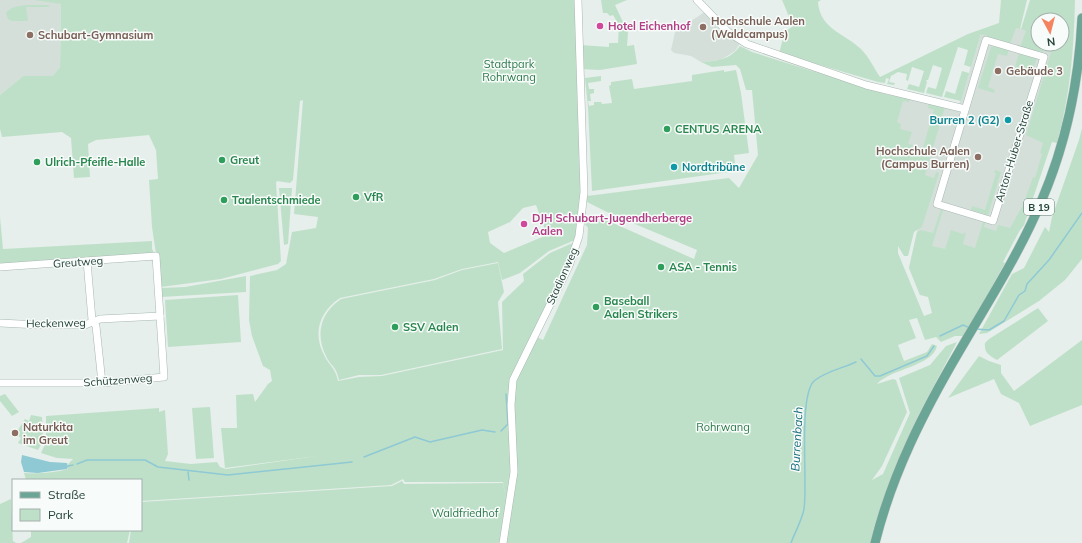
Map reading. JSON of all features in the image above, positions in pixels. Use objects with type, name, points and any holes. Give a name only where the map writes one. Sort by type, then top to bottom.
[{"type":"main road","name":"B 19","points":[[875,543],[890,494],[907,450],[928,407],[1014,258],[1034,219],[1055,167],[1074,94],[1082,18]]},
{"type":"street","name":"Stadionweg","points":[[503,543],[514,472],[510,405],[513,380],[569,266],[578,240],[582,218],[584,192],[578,0]]},
{"type":"street","points":[[697,0],[728,32],[747,44],[866,84],[965,109]]},
{"type":"street","name":"Anton-Huber-Straße","points":[[986,40],[1044,57],[992,221],[937,204],[965,109],[986,40]]},
{"type":"street","name":"Greutweg","points":[[0,267],[156,256]]},
{"type":"street","name":"Schützenweg","points":[[0,383],[102,383],[164,377],[156,256]]},
{"type":"street","points":[[87,261],[93,322],[96,326],[102,383]]},
{"type":"street","name":"Heckenweg","points":[[0,323],[85,325],[100,319],[160,316]]},
{"type":"shaded area","name":"Schubart-Gymnasium","points":[[0,0],[61,0],[61,4],[60,67],[54,76],[23,76],[0,95]]},
{"type":"shaded area","name":"Hochschule Aalen (Waldcampus)","points":[[706,11],[728,31],[743,39],[735,51],[721,60],[701,62],[691,56],[674,53],[671,50],[675,32]]},
{"type":"shaded area","name":"Hochschule Aalen (Campus Burren)","points":[[1000,23],[1026,30],[1030,35],[1030,52],[1062,52],[1063,94],[1024,225],[1020,230],[920,295],[909,268],[917,232],[926,203],[901,144],[888,93],[958,108],[981,34]]},
{"type":"green space","points":[[34,0],[577,0],[582,189],[575,240],[549,251],[520,273],[502,280],[498,262],[462,269],[434,279],[340,298],[327,310],[318,332],[321,348],[327,361],[334,370],[338,381],[359,377],[382,376],[503,350],[502,302],[524,281],[523,274],[550,253],[575,242],[568,262],[513,376],[514,459],[502,543],[129,543],[131,531],[142,531],[142,502],[392,486],[402,481],[404,484],[503,483],[506,500],[503,482],[405,482],[403,479],[391,485],[142,501],[142,479],[26,479],[24,473],[46,473],[68,469],[68,464],[73,459],[57,458],[41,453],[46,442],[46,416],[159,408],[159,412],[165,410],[168,454],[165,461],[191,464],[217,462],[220,467],[226,469],[317,456],[225,468],[221,428],[237,428],[236,395],[253,394],[255,402],[268,384],[272,381],[270,370],[263,366],[252,336],[249,320],[250,276],[277,270],[286,264],[292,232],[316,228],[318,217],[294,214],[303,100],[300,101],[293,180],[290,183],[277,181],[276,183],[281,261],[278,264],[221,279],[161,287],[152,227],[149,180],[158,179],[156,150],[149,135],[96,140],[88,144],[90,177],[74,178],[71,138],[62,132],[2,137],[0,129],[0,95],[23,76],[53,76],[60,67],[61,4]],"holes":[[[536,205],[547,235],[504,253],[490,243],[488,232],[510,222],[523,208]]]},
{"type":"green space","points":[[601,0],[627,0],[615,5],[628,33],[627,46],[634,45],[637,64],[600,70],[580,69],[580,45],[609,47],[609,43],[618,43],[619,25],[613,15],[610,16],[607,13],[603,13]]},
{"type":"green space","points":[[782,0],[821,0],[818,2],[820,11],[828,25],[861,49],[880,77],[968,34],[999,23],[1001,0],[1027,0],[1020,29],[1016,28],[1010,44],[981,34],[971,67],[964,65],[968,50],[958,47],[942,97],[926,93],[928,87],[936,89],[942,68],[933,65],[928,80],[926,80],[927,82],[924,93],[907,89],[909,84],[919,87],[924,71],[912,67],[908,81],[906,80],[907,74],[898,72],[891,76],[889,82],[895,83],[894,85],[887,84],[889,79],[886,78],[885,83],[878,82],[779,53],[785,32],[793,26]]},
{"type":"green space","name":"Rohrwang","points":[[1030,0],[1075,0],[1074,36],[1068,90],[1057,143],[1052,142],[1024,225],[965,336],[955,336],[941,342],[936,337],[925,340],[917,318],[909,320],[916,338],[898,345],[904,361],[927,352],[932,344],[937,346],[934,353],[920,363],[891,375],[877,384],[893,379],[896,380],[907,412],[882,466],[872,480],[883,474],[910,413],[899,378],[930,365],[946,346],[957,342],[918,416],[889,484],[874,527],[871,543],[504,543],[512,499],[512,390],[535,336],[543,340],[587,245],[588,228],[585,224],[587,216],[595,215],[694,259],[697,250],[611,214],[587,202],[587,196],[729,178],[739,188],[758,155],[752,90],[746,90],[740,69],[736,65],[712,67],[701,62],[723,59],[736,51],[740,46],[752,52],[889,95],[910,99],[909,102],[903,101],[897,122],[901,124],[900,129],[912,132],[908,144],[913,145],[911,151],[921,154],[934,110],[928,108],[929,103],[945,107],[925,175],[934,178],[936,172],[939,173],[922,227],[914,232],[908,256],[904,256],[898,246],[898,253],[924,316],[932,313],[928,297],[920,295],[909,268],[917,232],[921,230],[933,233],[941,209],[943,210],[932,246],[945,249],[951,230],[963,234],[966,232],[963,244],[975,248],[983,222],[985,223],[984,227],[996,231],[998,225],[1010,228],[1023,205],[1033,177],[1035,178],[1042,154],[1040,153],[1043,143],[1026,135],[1051,52],[1070,52],[1070,12],[1030,12],[1030,50],[1020,47],[1026,31],[1021,29]]},
{"type":"green space","points":[[28,5],[48,5],[50,7],[26,7],[28,21],[12,21],[8,19],[6,13],[10,9]]},
{"type":"green space","points":[[999,46],[1009,49],[1007,56],[998,54],[988,87],[995,90],[994,93],[978,88],[991,47]]},
{"type":"green space","points":[[1019,53],[1037,58],[1031,75],[1014,70]]},
{"type":"green space","name":"CENTUS ARENA","points":[[724,70],[724,72],[736,70],[741,93],[749,153],[734,155],[736,171],[592,191],[588,107],[585,78],[601,76],[601,81],[588,83],[589,89],[594,89],[594,93],[590,94],[591,101],[588,101],[589,106],[594,105],[594,102],[601,102],[602,104],[612,103],[609,86],[611,85],[611,82],[632,79],[634,89],[692,81],[692,75]]},
{"type":"green space","points":[[962,71],[969,73],[961,101],[944,97],[946,91],[955,94]]},
{"type":"green space","points":[[1082,128],[1082,259],[1065,280],[1039,301],[987,333],[979,334],[1012,274],[1024,268],[1045,227],[1049,232],[1052,217]]},
{"type":"green space","points":[[995,170],[1001,172],[988,215],[971,210],[972,206],[985,210],[996,173],[994,173]]},
{"type":"green space","points":[[279,188],[292,188],[288,244],[284,245]]},
{"type":"green space","points":[[0,217],[3,249],[152,241],[152,249],[156,256],[0,267]]},
{"type":"green space","points":[[498,263],[504,292],[498,302],[502,349],[381,375],[359,375],[339,380],[335,369],[328,360],[323,348],[321,332],[325,317],[334,305],[341,299],[435,280],[462,270]]},
{"type":"green space","points":[[246,276],[246,292],[161,297],[161,288],[185,287]]},
{"type":"green space","points":[[238,295],[241,342],[168,347],[165,300]]},
{"type":"green space","points":[[1038,308],[1048,321],[997,360],[988,353],[985,349],[985,343],[989,339]]},
{"type":"green space","points":[[1082,340],[1082,405],[1030,426],[1019,403],[1001,394],[994,379],[948,398],[979,356],[1001,365],[1001,373],[1014,391]]},
{"type":"green space","points":[[5,394],[19,412],[12,416],[0,401],[0,396]]},
{"type":"green space","points":[[210,407],[214,458],[196,459],[192,408]]},
{"type":"green space","points":[[31,415],[42,417],[43,441],[38,450],[18,443],[21,438],[17,435],[18,430],[25,419],[29,421]]},
{"type":"green space","points":[[11,499],[13,541],[16,543],[0,543],[0,504]]},
{"type":"green space","points":[[31,531],[130,531],[127,543],[21,543],[31,537]]},
{"type":"water","points":[[22,455],[50,462],[67,463],[68,467],[67,469],[38,473],[24,472],[21,462]]},
{"type":"waterway","name":"Burrenbach","points":[[975,329],[989,330],[1004,321],[1019,295],[1025,291],[1027,284],[1049,260],[1082,213]]},
{"type":"waterway","name":"Burrenbach","points":[[940,336],[963,325],[970,328]]},
{"type":"waterway","name":"Burrenbach","points":[[861,359],[875,376],[880,376],[927,356],[934,346]]},
{"type":"waterway","name":"Burrenbach","points":[[791,543],[804,509],[804,442],[806,404],[809,390],[814,381],[818,378],[856,362]]},
{"type":"waterway","points":[[501,431],[508,424],[506,394]]},
{"type":"waterway","points":[[364,457],[415,437],[430,442],[482,430],[495,432]]},
{"type":"waterway","points":[[77,464],[87,460],[145,460],[158,467],[228,475],[352,462]]},
{"type":"waterway","points":[[68,466],[73,465]]},
{"type":"waterway","points":[[188,472],[189,480]]},
{"type":"place","name":"Hotel Eichenhof","points":[[600,26]]},
{"type":"place","name":"Hochschule Aalen (Waldcampus)","points":[[703,27]]},
{"type":"place","name":"Schubart-Gymnasium","points":[[30,35]]},
{"type":"place","name":"Gebäude 3","points":[[998,71]]},
{"type":"place","name":"Burren 2 (G2)","points":[[1008,120]]},
{"type":"place","name":"CENTUS ARENA","points":[[667,129]]},
{"type":"place","name":"Hochschule Aalen (Campus Burren)","points":[[978,157]]},
{"type":"place","name":"Greut","points":[[222,160]]},
{"type":"place","name":"Ulrich-Pfeifle-Halle","points":[[37,162]]},
{"type":"place","name":"Nordtribüne","points":[[674,167]]},
{"type":"place","name":"VfR","points":[[356,197]]},
{"type":"place","name":"Taalentschmiede","points":[[224,200]]},
{"type":"place","name":"DJH Schubart-Jugendherberge Aalen","points":[[524,224]]},
{"type":"place","name":"ASA - Tennis","points":[[661,267]]},
{"type":"place","name":"Baseball Aalen Strikers","points":[[596,307]]},
{"type":"place","name":"SSV Aalen","points":[[395,327]]},
{"type":"place","name":"Naturkita im Greut","points":[[15,433]]},
{"type":"park label","name":"Stadtpark Rohrwang","points":[[509,70]]},
{"type":"park label","name":"Waldfriedhof","points":[[465,513]]}]
